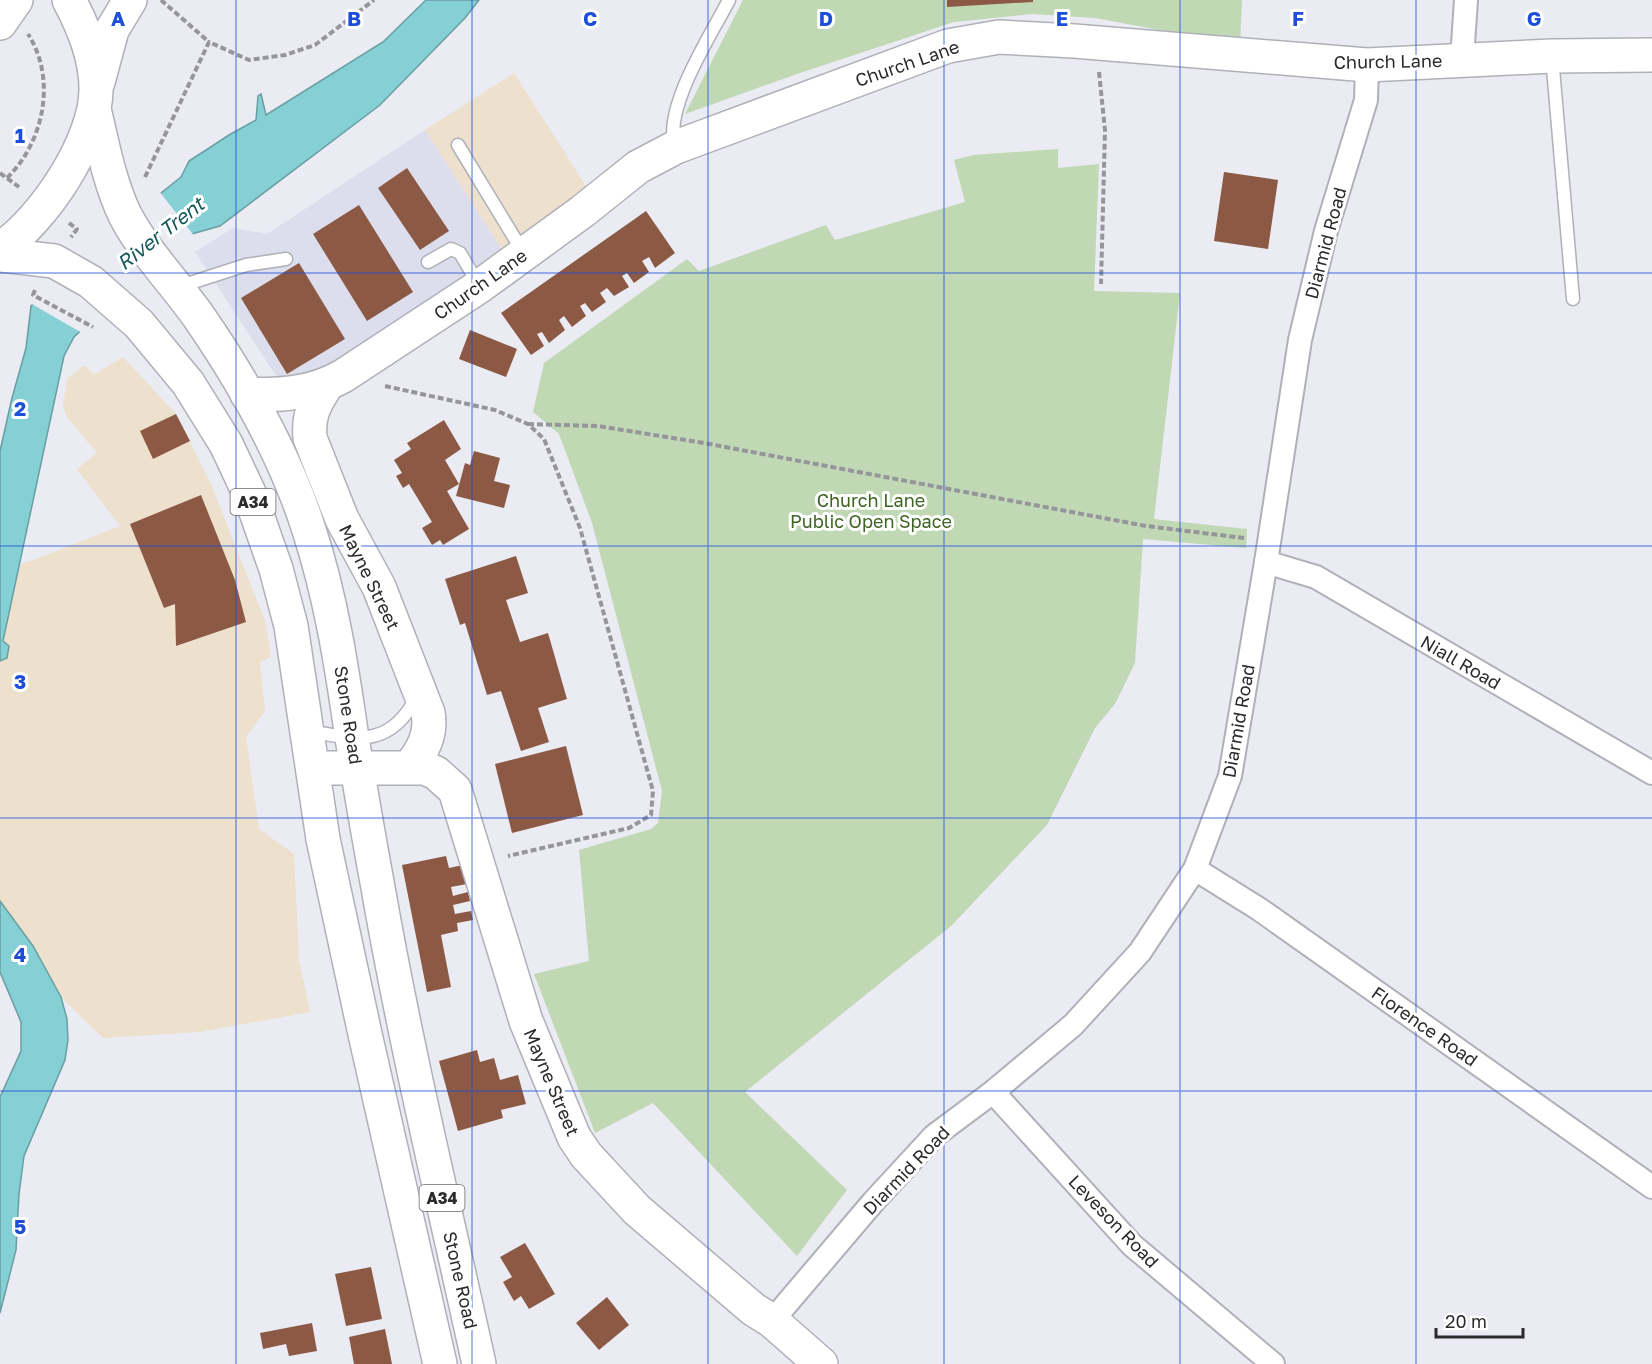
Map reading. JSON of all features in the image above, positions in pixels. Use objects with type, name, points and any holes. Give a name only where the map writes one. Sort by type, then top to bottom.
[{"type":"main road","name":"Stone Road","points":[[69,0],[81,23],[91,55],[95,100],[121,205],[170,280],[200,318],[247,394],[280,459],[308,526],[325,581],[405,1032],[479,1364]]},
{"type":"main road","points":[[4,243],[56,192],[74,161],[95,100],[112,30],[130,0]]},
{"type":"main road","name":"Church Lane","points":[[247,394],[270,395],[300,392],[334,381],[480,286],[583,211],[638,167],[676,147],[948,46],[999,38],[1096,43],[1367,65],[1462,59],[1652,55]]},
{"type":"main road","name":"A34","points":[[4,243],[54,261],[91,282],[123,308],[152,338],[188,383],[226,444],[250,495],[276,569],[291,626],[323,839],[440,1364]]},
{"type":"main road","name":"Mayne Street","points":[[334,381],[313,408],[309,423],[310,438],[342,519],[379,587],[420,690],[430,726],[422,752],[410,767]]},
{"type":"main road","name":"Mayne Street","points":[[313,768],[355,754],[410,767],[425,768],[436,773],[454,790],[526,1021],[574,1137],[593,1164],[637,1210],[821,1364]]},
{"type":"street","points":[[1462,59],[1466,0]]},
{"type":"street","name":"Diarmid Road","points":[[772,1321],[874,1201],[934,1136],[993,1092],[1074,1025],[1140,952],[1195,869],[1230,776],[1300,340],[1326,231],[1366,100],[1367,65]]},
{"type":"street","name":"Niall Road","points":[[1267,552],[1316,577],[1652,773]]},
{"type":"street","name":"Florence Road","points":[[1195,869],[1259,909],[1652,1187]]},
{"type":"street","name":"Leveson Road","points":[[993,1092],[1132,1245],[1273,1364]]},
{"type":"lane","points":[[676,147],[672,135],[680,94],[729,0]]},
{"type":"lane","points":[[1552,56],[1573,299]]},
{"type":"lane","points":[[458,145],[524,253]]},
{"type":"lane","points":[[428,262],[451,249],[460,253],[480,286]]},
{"type":"lane","points":[[170,280],[286,259]]},
{"type":"lane","points":[[307,731],[355,754],[377,735],[396,725],[411,708],[420,690]]},
{"type":"path","points":[[161,0],[209,42],[249,60],[285,55],[315,45],[374,0]]},
{"type":"path","points":[[7,178],[18,167],[32,141],[42,112],[45,86],[41,61],[33,43],[13,16]]},
{"type":"path","points":[[121,205],[143,182],[209,42]]},
{"type":"path","points":[[1096,43],[1105,130],[1101,284]]},
{"type":"path","points":[[0,173],[23,190]]},
{"type":"path","points":[[36,289],[33,295],[99,331]]},
{"type":"path","points":[[334,381],[495,410],[528,424],[544,439],[580,528],[653,791],[651,815],[629,828],[478,863]]},
{"type":"path","points":[[528,424],[598,426],[704,443],[1146,526],[1267,552]]},
{"type":"shaded area","points":[[514,73],[589,191],[503,251],[425,130]]},
{"type":"shaded area","points":[[425,130],[503,251],[323,369],[288,379],[277,377],[195,252],[233,228],[267,234]]},
{"type":"shaded area","points":[[123,357],[176,414],[211,484],[265,621],[271,657],[260,662],[265,711],[246,737],[259,829],[294,854],[299,960],[310,1012],[200,1032],[103,1038],[61,997],[33,946],[0,901],[0,661],[7,658],[3,641],[20,565],[120,526],[77,469],[97,453],[66,416],[63,404],[67,379],[84,365],[94,375]]},
{"type":"green space","points":[[743,0],[1242,0],[1240,45],[1095,18],[1032,14],[954,22],[685,114]]},
{"type":"green space","name":"Church Lane Public Open Space","points":[[1058,149],[1058,168],[1099,164],[1094,291],[1180,293],[1154,519],[1247,529],[1246,548],[1143,539],[1135,663],[1115,704],[1095,728],[1047,825],[951,926],[745,1092],[847,1190],[797,1256],[653,1103],[595,1133],[534,974],[589,961],[579,850],[651,829],[658,823],[662,791],[592,523],[559,434],[533,412],[544,363],[687,259],[699,271],[826,225],[835,240],[965,202],[954,160],[973,155]]},
{"type":"water","name":"River Trent","points":[[426,0],[479,0],[465,18],[380,105],[220,226],[181,237],[74,337],[64,356],[3,641],[9,646],[7,658],[0,661],[0,451],[26,348],[31,306],[181,177],[189,161],[256,120],[258,96],[261,94],[266,115],[383,42]]},
{"type":"water","points":[[0,901],[33,946],[61,997],[67,1019],[68,1040],[65,1060],[24,1156],[16,1250],[0,1313],[0,1097],[21,1051],[21,1022],[0,972]]},
{"type":"pier","points":[[159,191],[195,237],[183,240],[82,333],[30,303]]},
{"type":"building","points":[[947,0],[1033,0],[1033,2],[947,7]]},
{"type":"building","points":[[407,168],[449,231],[420,250],[378,188]]},
{"type":"building","points":[[1224,172],[1278,180],[1268,249],[1214,241]]},
{"type":"building","points":[[359,205],[413,292],[367,321],[313,234]]},
{"type":"building","points":[[646,211],[675,253],[655,268],[649,257],[642,261],[649,272],[634,283],[627,273],[622,276],[629,287],[614,296],[607,288],[600,293],[606,302],[592,312],[585,303],[580,306],[586,316],[572,327],[564,316],[559,320],[565,330],[549,343],[542,332],[537,334],[544,346],[531,355],[501,313]]},
{"type":"building","points":[[299,263],[345,339],[287,374],[241,298]]},
{"type":"building","points":[[470,330],[517,349],[506,377],[459,359]]},
{"type":"building","points":[[176,414],[190,441],[153,459],[140,431]]},
{"type":"building","points":[[444,420],[461,449],[445,460],[459,484],[447,491],[469,529],[443,545],[440,540],[432,545],[422,528],[432,522],[409,484],[403,488],[396,476],[402,473],[394,460],[411,449],[407,443]]},
{"type":"building","points":[[474,451],[500,458],[494,481],[510,485],[504,508],[456,496],[465,463],[470,465]]},
{"type":"building","points":[[201,495],[235,580],[246,622],[176,646],[175,604],[164,608],[130,524]]},
{"type":"building","points":[[516,556],[528,593],[506,600],[520,642],[548,633],[567,699],[538,708],[549,742],[521,751],[501,691],[487,695],[465,623],[460,625],[445,579]]},
{"type":"building","points":[[566,746],[583,815],[512,833],[495,764]]},
{"type":"building","points":[[446,856],[449,868],[463,865],[467,884],[451,887],[453,896],[468,892],[470,901],[453,905],[455,914],[471,911],[473,920],[457,923],[458,931],[441,935],[451,987],[427,992],[402,865]]},
{"type":"building","points":[[477,1050],[480,1062],[494,1058],[500,1080],[518,1075],[526,1104],[501,1110],[503,1118],[458,1131],[439,1061]]},
{"type":"building","points":[[525,1243],[555,1294],[529,1309],[521,1296],[514,1301],[503,1282],[512,1277],[500,1257]]},
{"type":"building","points":[[371,1267],[382,1319],[346,1326],[335,1274]]},
{"type":"building","points":[[607,1297],[629,1325],[599,1350],[576,1323]]},
{"type":"building","points":[[312,1323],[317,1351],[289,1356],[286,1344],[263,1349],[260,1333]]},
{"type":"building","points":[[385,1329],[392,1364],[354,1364],[349,1337]]}]
